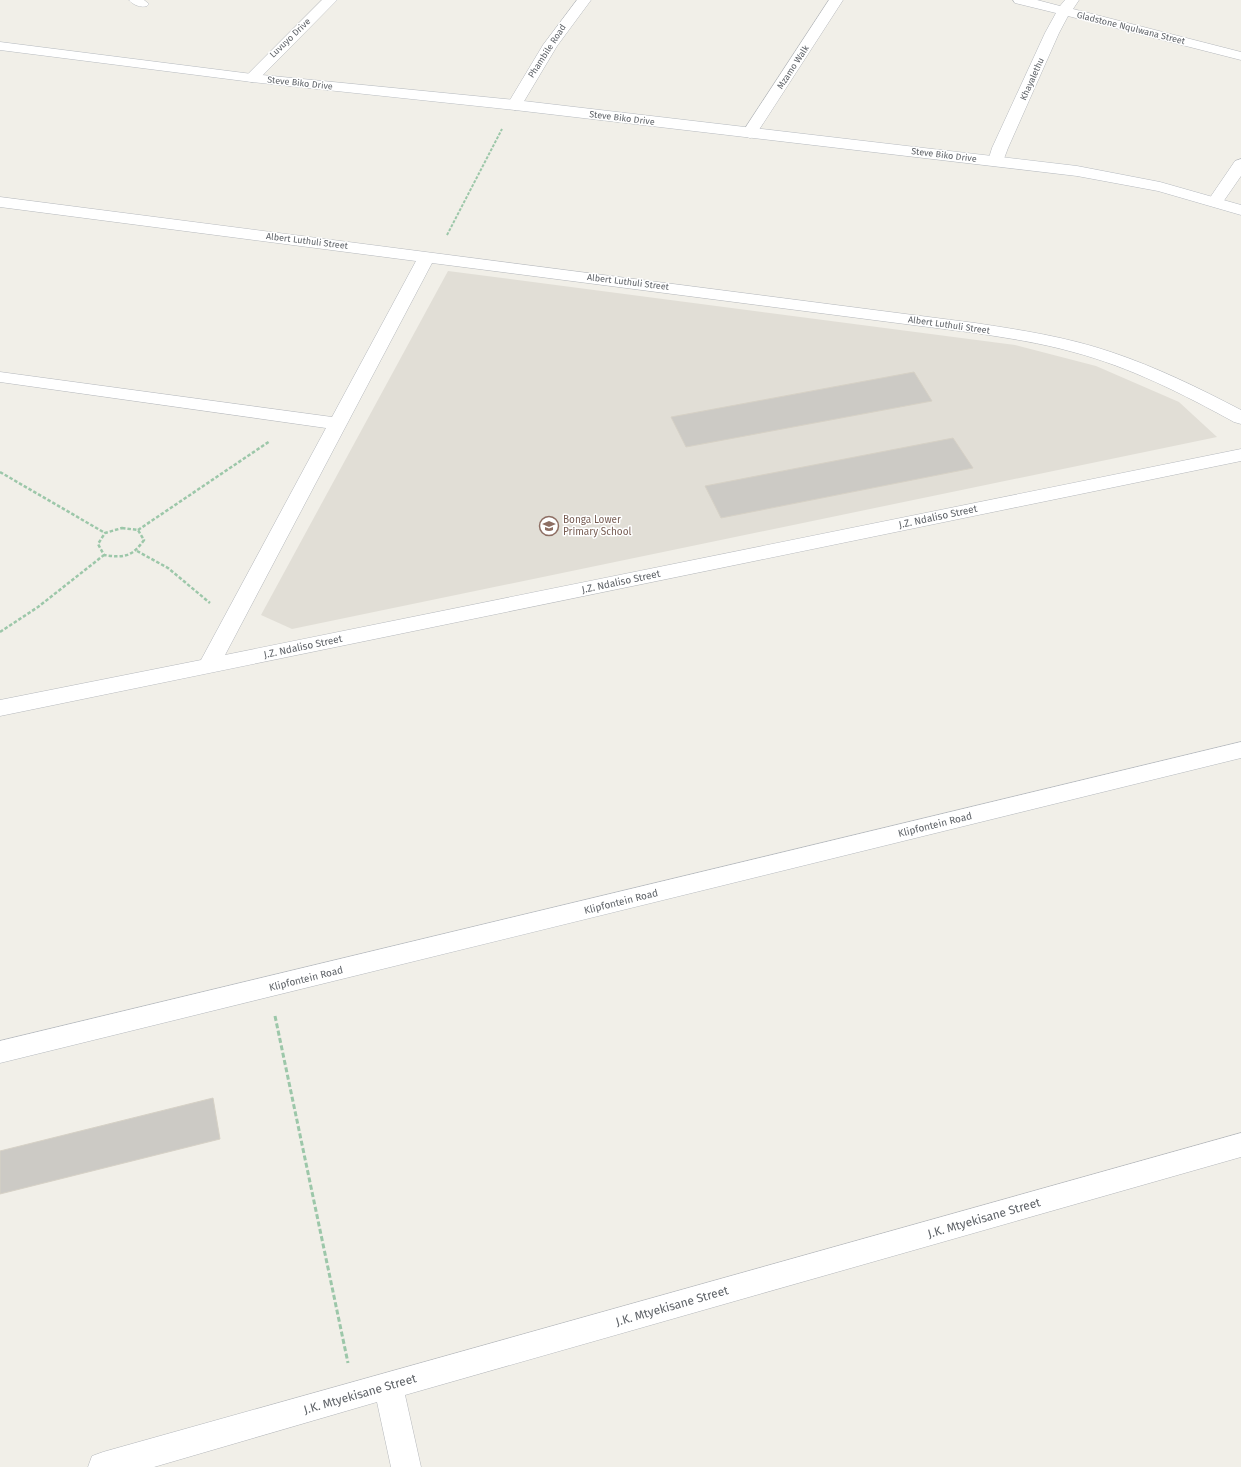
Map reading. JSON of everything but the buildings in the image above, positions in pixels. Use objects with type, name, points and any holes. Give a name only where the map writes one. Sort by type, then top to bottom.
[{"type":"street","name":"Luvuyo Drive","points":[[252,78],[330,0]]},
{"type":"street","name":"Phambile Road","points":[[515,105],[550,45],[584,0]]},
{"type":"street","name":"Mzamo Walk","points":[[750,133],[836,0]]},
{"type":"street","name":"Gladstone Nqulwana Street","points":[[1020,0],[1068,5],[1241,56]]},
{"type":"street","name":"Khayalethu","points":[[996,161],[1000,148],[1049,40],[1068,5]]},
{"type":"street","name":"Steve Biko Drive","points":[[0,46],[252,78],[515,105],[1077,171],[1160,187],[1241,210]]},
{"type":"street","points":[[1215,202],[1241,164]]},
{"type":"street","name":"Albert Luthuli Street","points":[[0,202],[967,326],[1057,342],[1112,358],[1169,380],[1241,418]]},
{"type":"street","points":[[208,666],[427,257]]},
{"type":"street","points":[[0,376],[338,424]]},
{"type":"street","name":"J.Z. Ndaliso Street","points":[[0,708],[1241,455]]},
{"type":"street","name":"Klipfontein Road","points":[[0,1052],[1241,750]]},
{"type":"street","name":"J.K. Mtyekisane Street","points":[[103,1467],[1241,1145]]},
{"type":"street","points":[[388,1386],[406,1467]]},
{"type":"path","points":[[444,240],[506,123]]},
{"type":"path","points":[[104,555],[98,544],[105,533],[122,528],[138,530],[270,441]]},
{"type":"path","points":[[0,472],[105,533]]},
{"type":"path","points":[[0,632],[38,607],[104,555],[121,557],[137,551],[144,540],[138,530]]},
{"type":"path","points":[[137,551],[168,568],[214,605]]},
{"type":"path","points":[[274,1011],[348,1363]]},
{"type":"shaded area","name":"Bonga Lower Primary School","points":[[448,271],[1015,345],[1096,366],[1179,402],[1217,437],[292,629],[261,615]]},
{"type":"place","name":"Bonga Lower Primary School","points":[[549,526]]}]
